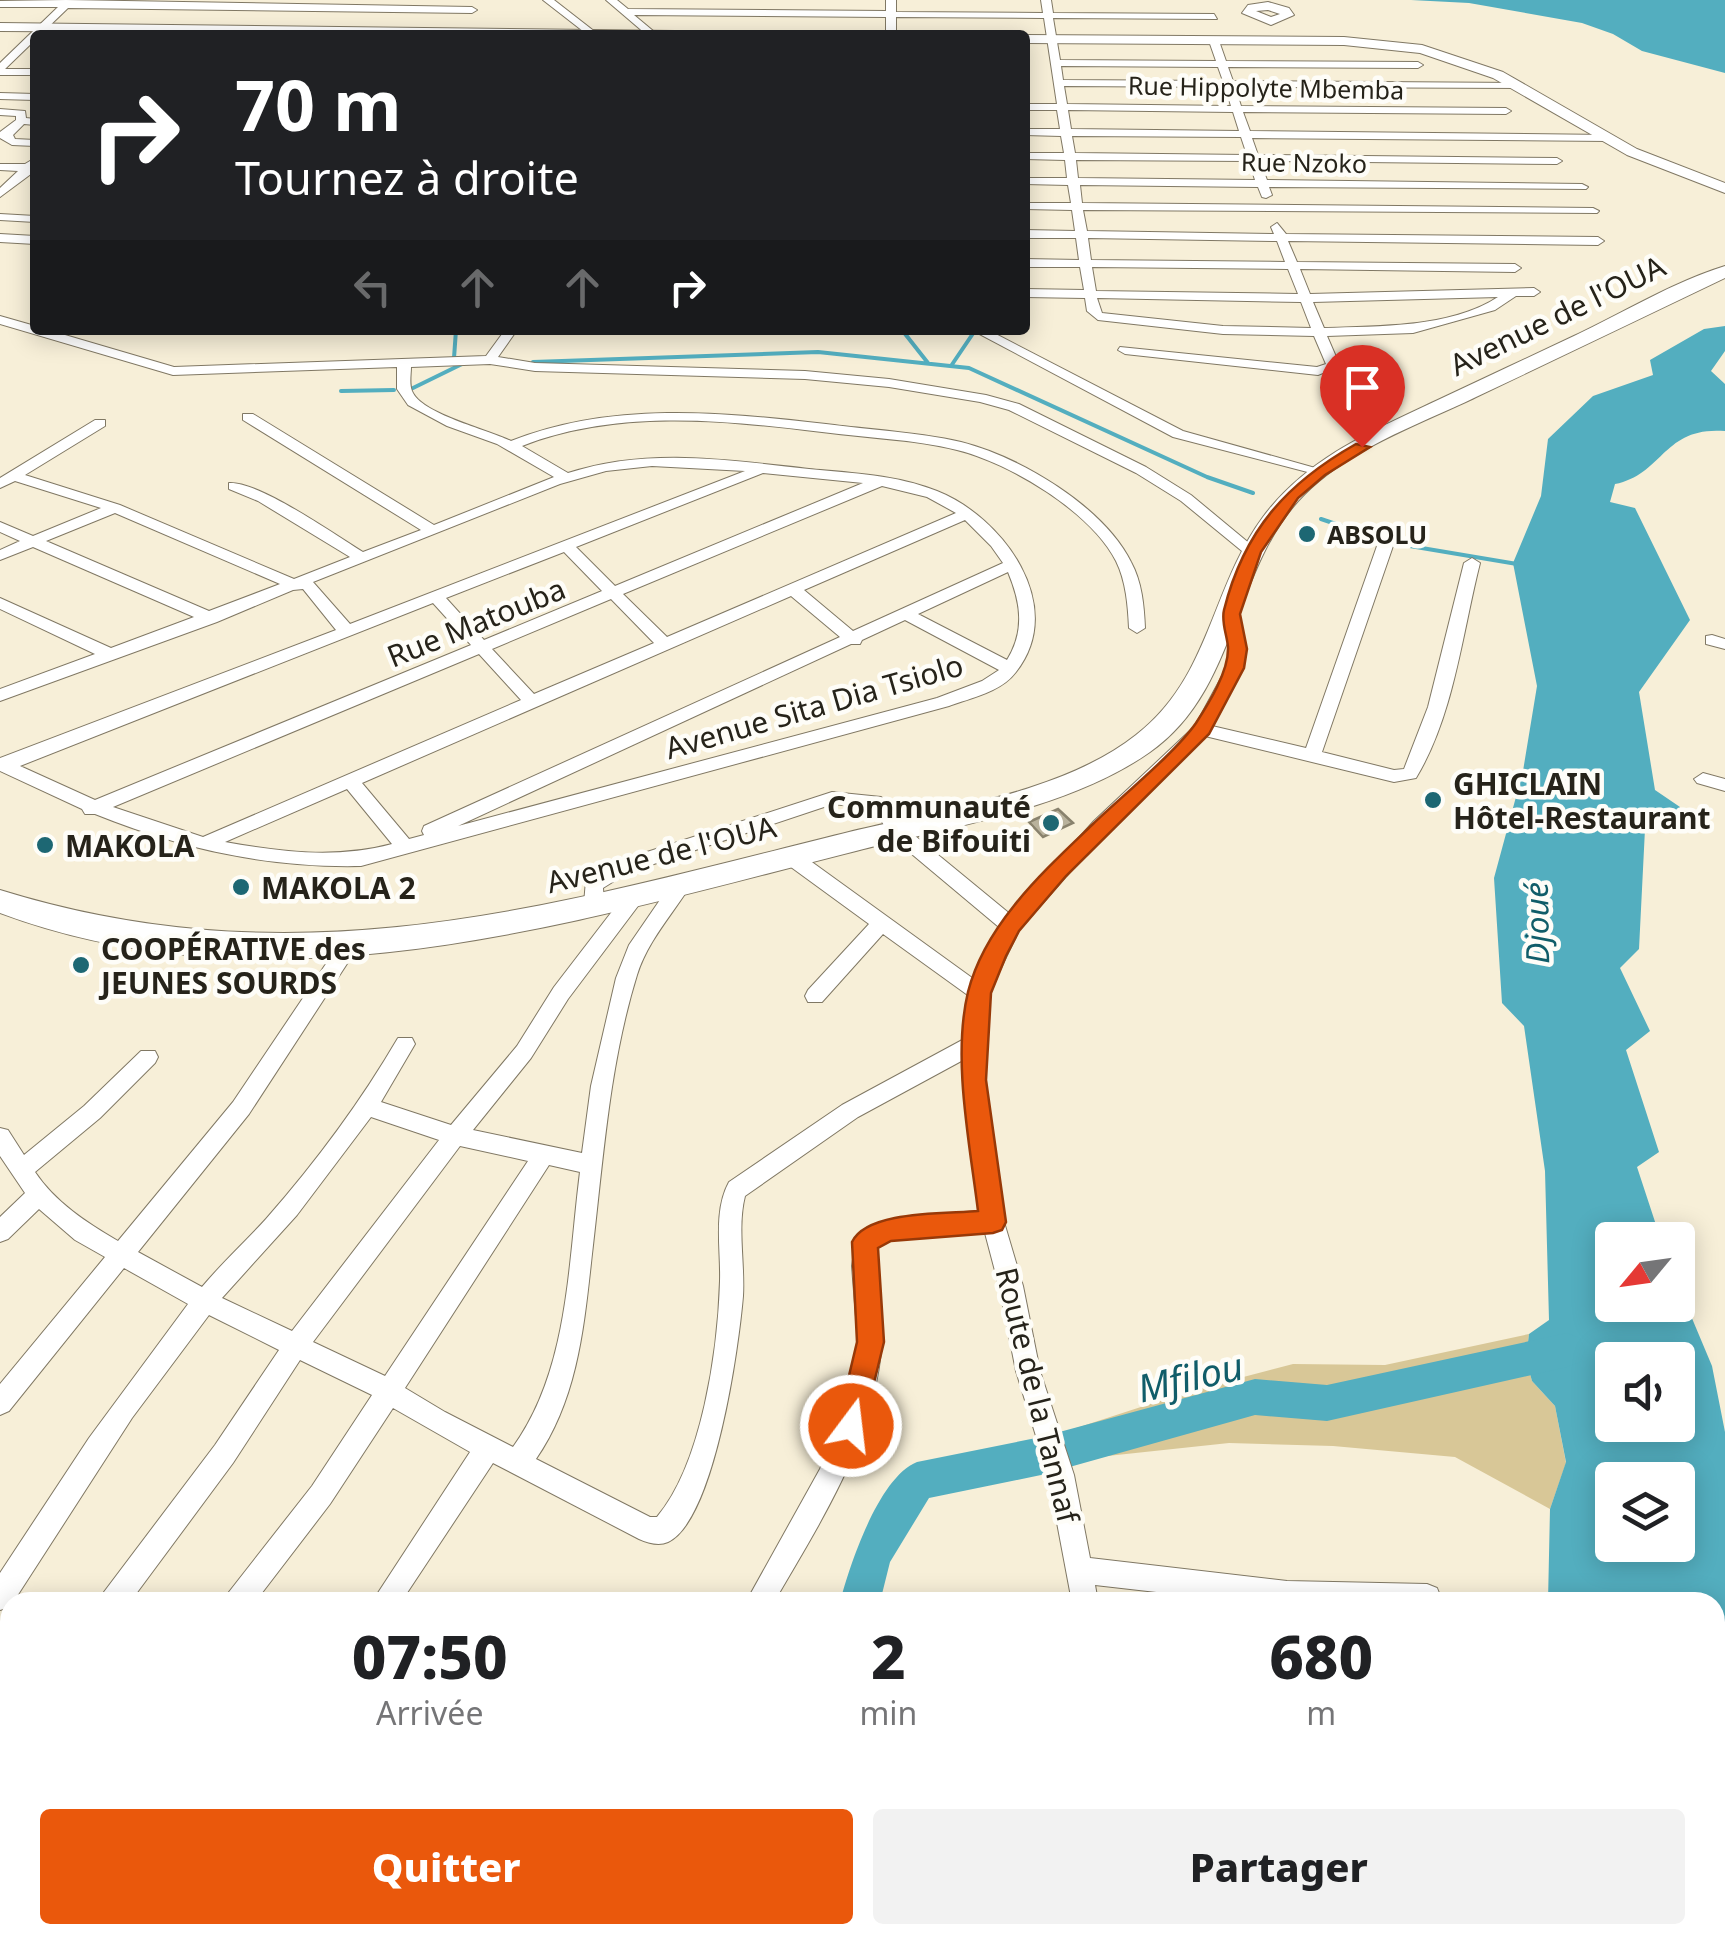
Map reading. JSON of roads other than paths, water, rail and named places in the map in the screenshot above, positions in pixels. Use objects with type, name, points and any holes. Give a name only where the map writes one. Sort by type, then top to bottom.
[{"type":"main road","points":[[1249,8],[1272,20],[1265,29],[1266,39]]},
{"type":"main road","points":[[1249,8],[1266,39]]},
{"type":"main road","points":[[0,27],[30,32]]},
{"type":"main road","points":[[1030,38],[1266,39],[1372,42],[1422,49],[1520,86],[1654,162],[1725,188]]},
{"type":"main road","name":"Avenue de l'OUA","points":[[0,901],[35,914],[186,944],[347,948],[472,932],[791,857],[1049,788],[1140,747],[1180,712],[1210,662],[1252,552],[1282,507],[1320,471],[1396,428],[1725,271]]},
{"type":"street","points":[[548,0],[587,30]]},
{"type":"street","points":[[611,0],[647,30]]},
{"type":"street","points":[[891,0],[891,30]]},
{"type":"street","points":[[1046,0],[1092,312],[1107,320],[1222,330],[1414,329],[1491,307],[1512,293]]},
{"type":"street","points":[[41,30],[69,2]]},
{"type":"street","points":[[0,4],[472,10]]},
{"type":"street","points":[[626,12],[1214,17]]},
{"type":"street","points":[[0,70],[30,41]]},
{"type":"street","points":[[1125,350],[1318,370],[1333,366],[1261,184],[1214,41]]},
{"type":"street","points":[[1333,46],[1428,241],[1461,295]]},
{"type":"street","points":[[0,50],[30,51]]},
{"type":"street","points":[[1055,63],[1418,65]]},
{"type":"street","points":[[0,70],[30,72]]},
{"type":"street","points":[[1058,84],[1520,86]]},
{"type":"street","points":[[0,96],[30,97]]},
{"type":"street","name":"Rue Hippolyte Mbemba","points":[[1030,106],[1506,111]]},
{"type":"street","points":[[0,112],[20,113],[21,121]]},
{"type":"street","points":[[30,122],[21,121],[4,135],[12,142],[30,143]]},
{"type":"street","points":[[1030,132],[1608,138]]},
{"type":"street","points":[[1030,156],[1557,161]]},
{"type":"street","points":[[0,167],[30,166]]},
{"type":"street","points":[[0,194],[30,169]]},
{"type":"street","name":"Rue Nzoko","points":[[1030,181],[1582,188]]},
{"type":"street","points":[[1030,206],[1593,211]]},
{"type":"street","points":[[0,218],[30,219]]},
{"type":"street","points":[[1030,234],[1598,241]]},
{"type":"street","points":[[0,238],[30,240]]},
{"type":"street","points":[[1030,263],[1515,268]]},
{"type":"street","points":[[1030,292],[1305,298],[1534,292]]},
{"type":"street","points":[[0,320],[30,329]]},
{"type":"street","points":[[51,335],[173,371],[404,366],[490,360],[551,368],[805,375],[890,383],[981,398],[1014,407],[1141,470],[1186,498],[1252,552]]},
{"type":"street","points":[[490,360],[507,335]]},
{"type":"street","points":[[988,335],[1077,378],[1166,428],[1320,471]]},
{"type":"street","points":[[404,366],[404,389],[413,402],[452,423],[510,446],[568,478]]},
{"type":"street","points":[[510,446],[544,430],[677,416],[796,425],[954,444],[998,458],[1066,498],[1124,562],[1136,604],[1138,628]]},
{"type":"street","points":[[248,417],[434,530]]},
{"type":"street","points":[[6,480],[100,423]]},
{"type":"street","name":"Avenue Sita Dia Tsiolo","points":[[0,695],[301,584],[568,478],[614,465],[645,462],[764,469],[880,482],[930,493],[966,514],[1011,564],[1025,589],[1028,606],[1025,638],[1010,669],[982,688],[361,859],[309,863],[148,830],[91,809],[2,765]]},
{"type":"street","points":[[2,765],[764,469]]},
{"type":"street","points":[[6,480],[115,508],[301,584],[348,633]]},
{"type":"street","name":"Rue Matouba","points":[[91,809],[483,650],[880,482]]},
{"type":"street","points":[[234,486],[263,498],[362,558]]},
{"type":"street","points":[[0,554],[115,508]]},
{"type":"street","points":[[204,844],[966,514]]},
{"type":"street","points":[[0,527],[211,618]]},
{"type":"street","points":[[566,546],[665,644]]},
{"type":"street","points":[[1312,756],[1386,546]]},
{"type":"street","points":[[1202,729],[1394,776],[1413,772],[1472,563]]},
{"type":"street","points":[[361,859],[854,640],[1011,564]]},
{"type":"street","points":[[794,590],[854,640]]},
{"type":"street","points":[[437,598],[531,702]]},
{"type":"street","points":[[0,603],[112,655]]},
{"type":"street","points":[[907,614],[1010,669]]},
{"type":"street","name":"Route de la Tannaf","points":[[1082,1592],[1061,1475],[1028,1371],[993,1222],[974,1080],[980,993],[1011,926],[1068,859],[1202,729],[1235,668],[1238,649],[1231,614]]},
{"type":"street","points":[[1703,779],[1725,785]]},
{"type":"street","points":[[352,782],[402,844]]},
{"type":"street","points":[[594,904],[593,885],[620,868],[832,798],[875,802],[885,810],[896,830],[1011,926]]},
{"type":"street","points":[[791,857],[980,993]]},
{"type":"street","points":[[517,1464],[539,1433],[554,1402],[570,1347],[602,1086],[626,978],[636,950],[682,883]]},
{"type":"street","points":[[121,1592],[224,1454],[294,1346],[524,1052],[562,993],[637,893]]},
{"type":"street","points":[[815,996],[880,923]]},
{"type":"street","points":[[0,1403],[241,1108],[347,948]]},
{"type":"street","points":[[0,1137],[38,1194],[83,1232],[205,1301],[387,1390],[517,1464],[648,1530],[662,1531],[678,1518],[706,1440],[731,1297],[732,1198],[737,1189],[850,1111],[975,1043]]},
{"type":"street","points":[[3,1592],[60,1502],[205,1301],[274,1225],[365,1106],[404,1044]]},
{"type":"street","points":[[24,1168],[80,1122],[148,1057]]},
{"type":"street","points":[[365,1106],[455,1136],[593,1166]]},
{"type":"street","points":[[247,1592],[321,1495],[544,1156]]},
{"type":"street","points":[[0,1232],[38,1194]]},
{"type":"street","points":[[766,1592],[842,1458],[861,1394],[870,1342],[865,1242],[888,1230],[993,1222]]},
{"type":"street","points":[[393,1592],[488,1448]]},
{"type":"street","points":[[1079,1570],[1270,1592]]},
{"type":"water","points":[[1411,0],[1725,0],[1725,73],[1642,51],[1613,34],[1582,23],[1469,3]]},
{"type":"water","name":"Djoué","points":[[1725,326],[1725,351],[1711,371],[1725,384],[1725,431],[1704,431],[1676,443],[1644,471],[1615,484],[1610,502],[1635,508],[1690,620],[1639,692],[1655,790],[1680,807],[1672,826],[1645,829],[1639,949],[1620,968],[1650,1031],[1626,1050],[1659,1152],[1637,1167],[1655,1222],[1595,1222],[1595,1322],[1694,1322],[1712,1366],[1725,1432],[1725,1592],[1548,1592],[1550,1509],[1566,1462],[1555,1406],[1532,1381],[1526,1359],[1529,1334],[1549,1320],[1545,1171],[1524,1026],[1502,1003],[1494,878],[1523,771],[1537,686],[1513,563],[1541,496],[1548,439],[1593,396],[1653,375],[1650,360],[1704,329]]},
{"type":"waterway","points":[[454,358],[456,335]]},
{"type":"waterway","points":[[906,335],[928,363]]},
{"type":"waterway","points":[[951,366],[972,335]]},
{"type":"waterway","points":[[533,362],[818,352],[969,368],[1207,477],[1253,493]]},
{"type":"waterway","points":[[413,388],[462,364]]},
{"type":"waterway","points":[[341,391],[394,390]]},
{"type":"waterway","points":[[1321,519],[1392,543],[1517,564]]},
{"type":"waterway","name":"Mfilou","points":[[863,1592],[872,1555],[917,1481],[1041,1456],[1255,1397],[1327,1403],[1567,1350]]},
{"type":"place","name":"ABSOLU","points":[[1307,534]]},
{"type":"place","name":"GHICLAIN Hôtel-Restaurant","points":[[1433,800]]},
{"type":"place","name":"Communauté de Bifouiti","points":[[1051,823]]},
{"type":"place","name":"MAKOLA","points":[[45,845]]},
{"type":"place","name":"MAKOLA 2","points":[[241,887]]},
{"type":"place","name":"COOPÉRATIVE des JEUNES SOURDS","points":[[81,965]]}]
